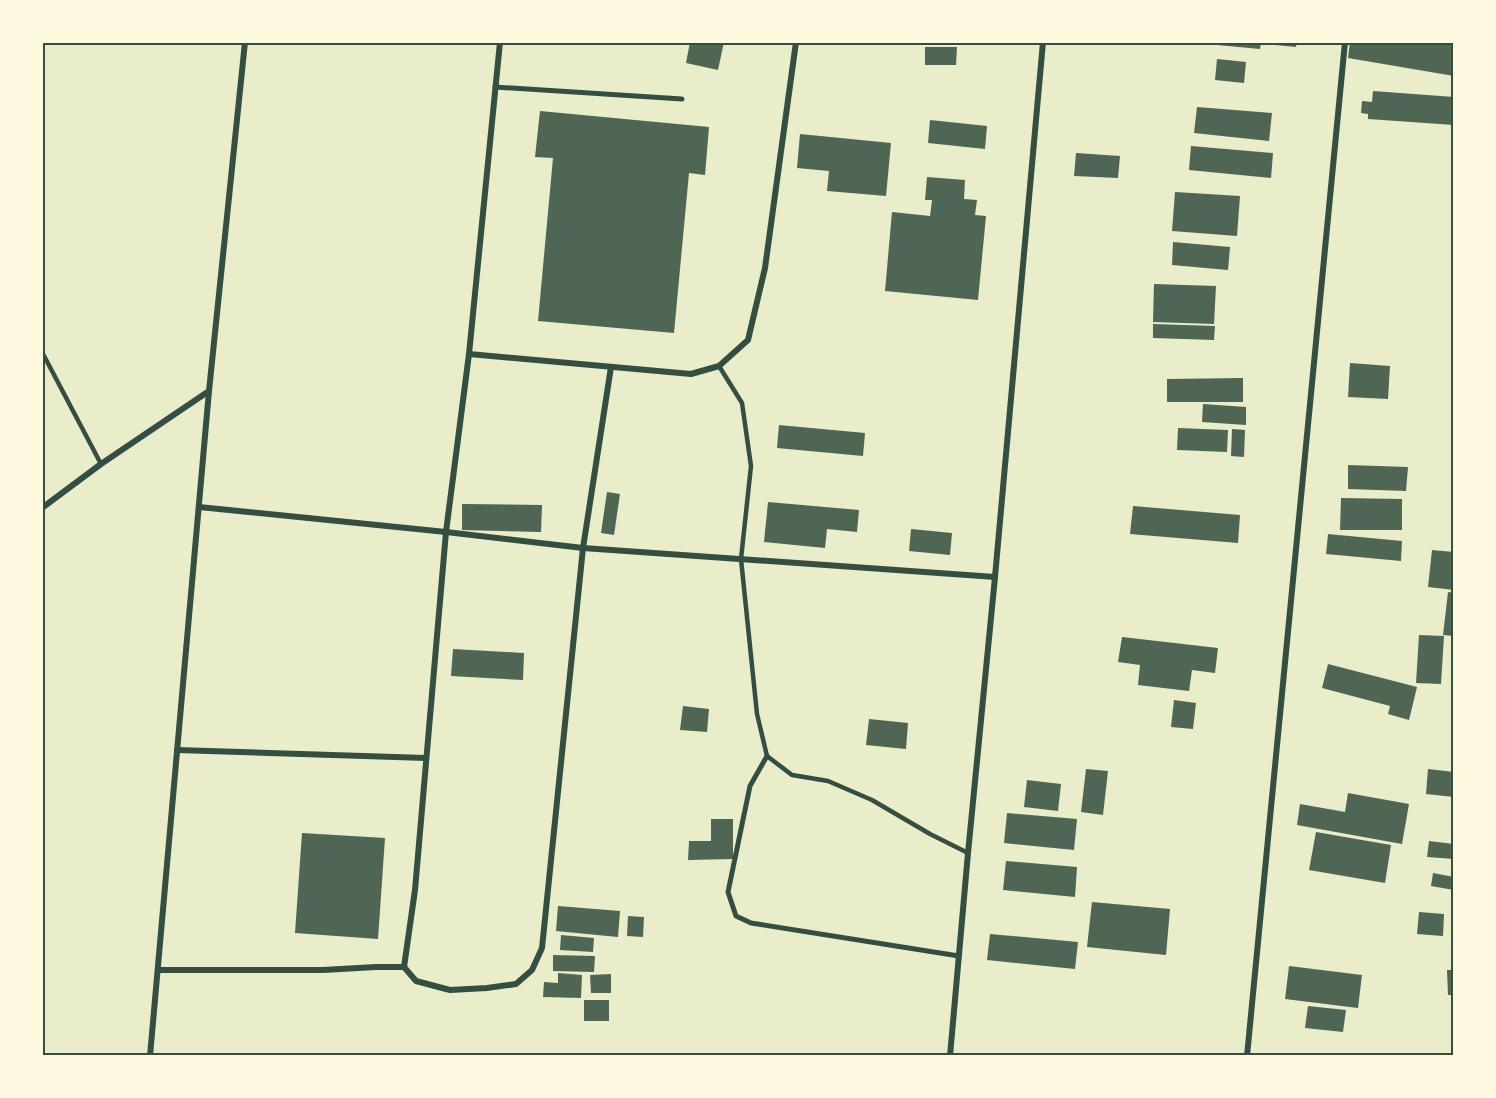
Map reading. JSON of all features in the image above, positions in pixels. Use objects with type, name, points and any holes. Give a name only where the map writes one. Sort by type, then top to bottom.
[{"type":"street","points":[[150,1056],[209,391],[245,42]]},
{"type":"street","points":[[500,42],[469,354],[446,532],[415,890],[404,967],[416,981],[450,990],[516,984],[532,970],[542,948],[584,548],[611,367]]},
{"type":"street","points":[[469,354],[691,374],[719,366],[748,340],[765,268],[796,42]]},
{"type":"street","points":[[950,1056],[996,577],[1043,42]]},
{"type":"street","points":[[1247,1056],[1345,42]]},
{"type":"street","points":[[495,87],[682,99]]},
{"type":"street","points":[[42,508],[101,464],[209,391]]},
{"type":"street","points":[[200,507],[584,548],[996,577]]},
{"type":"street","points":[[177,750],[426,758]]},
{"type":"street","points":[[767,756],[750,786],[728,892],[736,916],[752,922],[959,956]]},
{"type":"street","points":[[158,970],[322,970],[404,967]]},
{"type":"lane","points":[[42,352],[101,464]]},
{"type":"lane","points":[[719,366],[742,403],[751,466],[741,559],[758,714],[767,756],[792,775],[828,781],[872,800],[968,853]]},
{"type":"building","points":[[690,42],[724,42],[718,70],[686,63]]},
{"type":"building","points":[[1217,42],[1261,42],[1260,49],[1217,45]]},
{"type":"building","points":[[1266,42],[1297,42],[1296,47],[1266,44]]},
{"type":"building","points":[[1350,42],[1454,42],[1454,76],[1348,58]]},
{"type":"building","points":[[925,47],[957,47],[956,65],[925,65]]},
{"type":"building","points":[[1217,59],[1246,62],[1244,83],[1215,80]]},
{"type":"building","points":[[1373,91],[1454,97],[1454,125],[1368,119],[1368,114],[1361,113],[1362,101],[1372,102]]},
{"type":"building","points":[[1197,107],[1272,113],[1269,141],[1194,133]]},
{"type":"building","points":[[540,111],[709,127],[705,175],[689,173],[674,333],[538,321],[553,158],[535,157]]},
{"type":"building","points":[[930,120],[987,126],[985,149],[928,143]]},
{"type":"building","points":[[800,134],[891,143],[886,196],[827,191],[829,171],[797,168]]},
{"type":"building","points":[[1191,146],[1273,153],[1271,178],[1189,170]]},
{"type":"building","points":[[1076,153],[1120,156],[1118,178],[1074,176]]},
{"type":"building","points":[[927,177],[965,180],[964,199],[977,200],[975,215],[986,216],[978,300],[885,291],[892,212],[930,216],[932,200],[925,200]]},
{"type":"building","points":[[1175,192],[1240,196],[1237,236],[1172,231]]},
{"type":"building","points":[[1173,242],[1230,247],[1228,270],[1172,265]]},
{"type":"building","points":[[1154,284],[1216,286],[1214,324],[1153,322]]},
{"type":"building","points":[[1153,324],[1215,326],[1214,340],[1153,338]]},
{"type":"building","points":[[1350,363],[1390,366],[1388,399],[1348,397]]},
{"type":"building","points":[[1243,378],[1243,402],[1167,402],[1167,379]]},
{"type":"building","points":[[1203,404],[1246,407],[1246,425],[1202,422]]},
{"type":"building","points":[[779,425],[865,433],[863,456],[777,448]]},
{"type":"building","points":[[1178,428],[1228,430],[1227,452],[1177,450]]},
{"type":"building","points":[[1232,429],[1245,430],[1244,457],[1231,456]]},
{"type":"building","points":[[1348,465],[1408,467],[1406,491],[1348,489]]},
{"type":"building","points":[[607,492],[620,494],[614,535],[601,533]]},
{"type":"building","points":[[1341,498],[1402,499],[1402,530],[1340,530]]},
{"type":"building","points":[[768,502],[859,510],[857,532],[827,529],[825,548],[764,542]]},
{"type":"building","points":[[462,504],[542,505],[541,532],[462,530]]},
{"type":"building","points":[[1133,506],[1240,515],[1238,543],[1130,534]]},
{"type":"building","points":[[911,529],[952,533],[950,555],[909,551]]},
{"type":"building","points":[[1328,534],[1402,541],[1401,561],[1326,554]]},
{"type":"building","points":[[1432,550],[1454,552],[1454,590],[1428,587]]},
{"type":"building","points":[[1448,592],[1454,593],[1454,636],[1443,635]]},
{"type":"building","points":[[1419,635],[1444,636],[1441,684],[1416,683]]},
{"type":"building","points":[[1122,637],[1218,648],[1215,673],[1192,670],[1189,691],[1138,685],[1140,665],[1118,662]]},
{"type":"building","points":[[453,649],[524,653],[523,680],[451,676]]},
{"type":"building","points":[[1328,664],[1417,687],[1409,720],[1388,714],[1390,706],[1322,688]]},
{"type":"building","points":[[1174,700],[1196,703],[1193,729],[1171,727]]},
{"type":"building","points":[[683,706],[709,709],[707,732],[680,730]]},
{"type":"building","points":[[869,719],[908,723],[906,749],[866,745]]},
{"type":"building","points":[[1086,769],[1108,771],[1103,815],[1081,812]]},
{"type":"building","points":[[1428,769],[1454,772],[1454,797],[1426,794]]},
{"type":"building","points":[[1027,780],[1061,784],[1058,811],[1024,807]]},
{"type":"building","points":[[1348,793],[1409,804],[1402,844],[1297,825],[1300,804],[1345,812]]},
{"type":"building","points":[[1007,813],[1077,819],[1074,850],[1004,843]]},
{"type":"building","points":[[711,819],[733,819],[733,859],[688,860],[689,841],[711,841]]},
{"type":"building","points":[[1316,832],[1391,845],[1385,883],[1309,870]]},
{"type":"building","points":[[302,833],[385,838],[378,939],[295,933]]},
{"type":"building","points":[[1429,841],[1454,844],[1454,859],[1427,857]]},
{"type":"building","points":[[1006,861],[1077,867],[1075,897],[1003,890]]},
{"type":"building","points":[[1433,873],[1454,877],[1454,890],[1431,886]]},
{"type":"building","points":[[1092,902],[1170,909],[1166,955],[1087,947]]},
{"type":"building","points":[[558,906],[620,911],[618,937],[556,931]]},
{"type":"building","points":[[1419,912],[1444,914],[1443,936],[1417,934]]},
{"type":"building","points":[[628,916],[644,917],[643,937],[627,936]]},
{"type":"building","points":[[990,934],[1078,942],[1075,969],[987,960]]},
{"type":"building","points":[[561,935],[594,938],[593,952],[560,950]]},
{"type":"building","points":[[553,955],[595,956],[594,972],[553,971]]},
{"type":"building","points":[[1289,966],[1362,975],[1358,1008],[1285,999]]},
{"type":"building","points":[[1447,970],[1454,970],[1454,995],[1448,995]]},
{"type":"building","points":[[558,973],[582,975],[581,998],[543,997],[544,982],[558,983]]},
{"type":"building","points":[[611,974],[611,993],[591,993],[590,975]]},
{"type":"building","points":[[584,1000],[609,1000],[609,1021],[584,1021]]},
{"type":"building","points":[[1308,1006],[1346,1010],[1343,1032],[1305,1028]]}]
